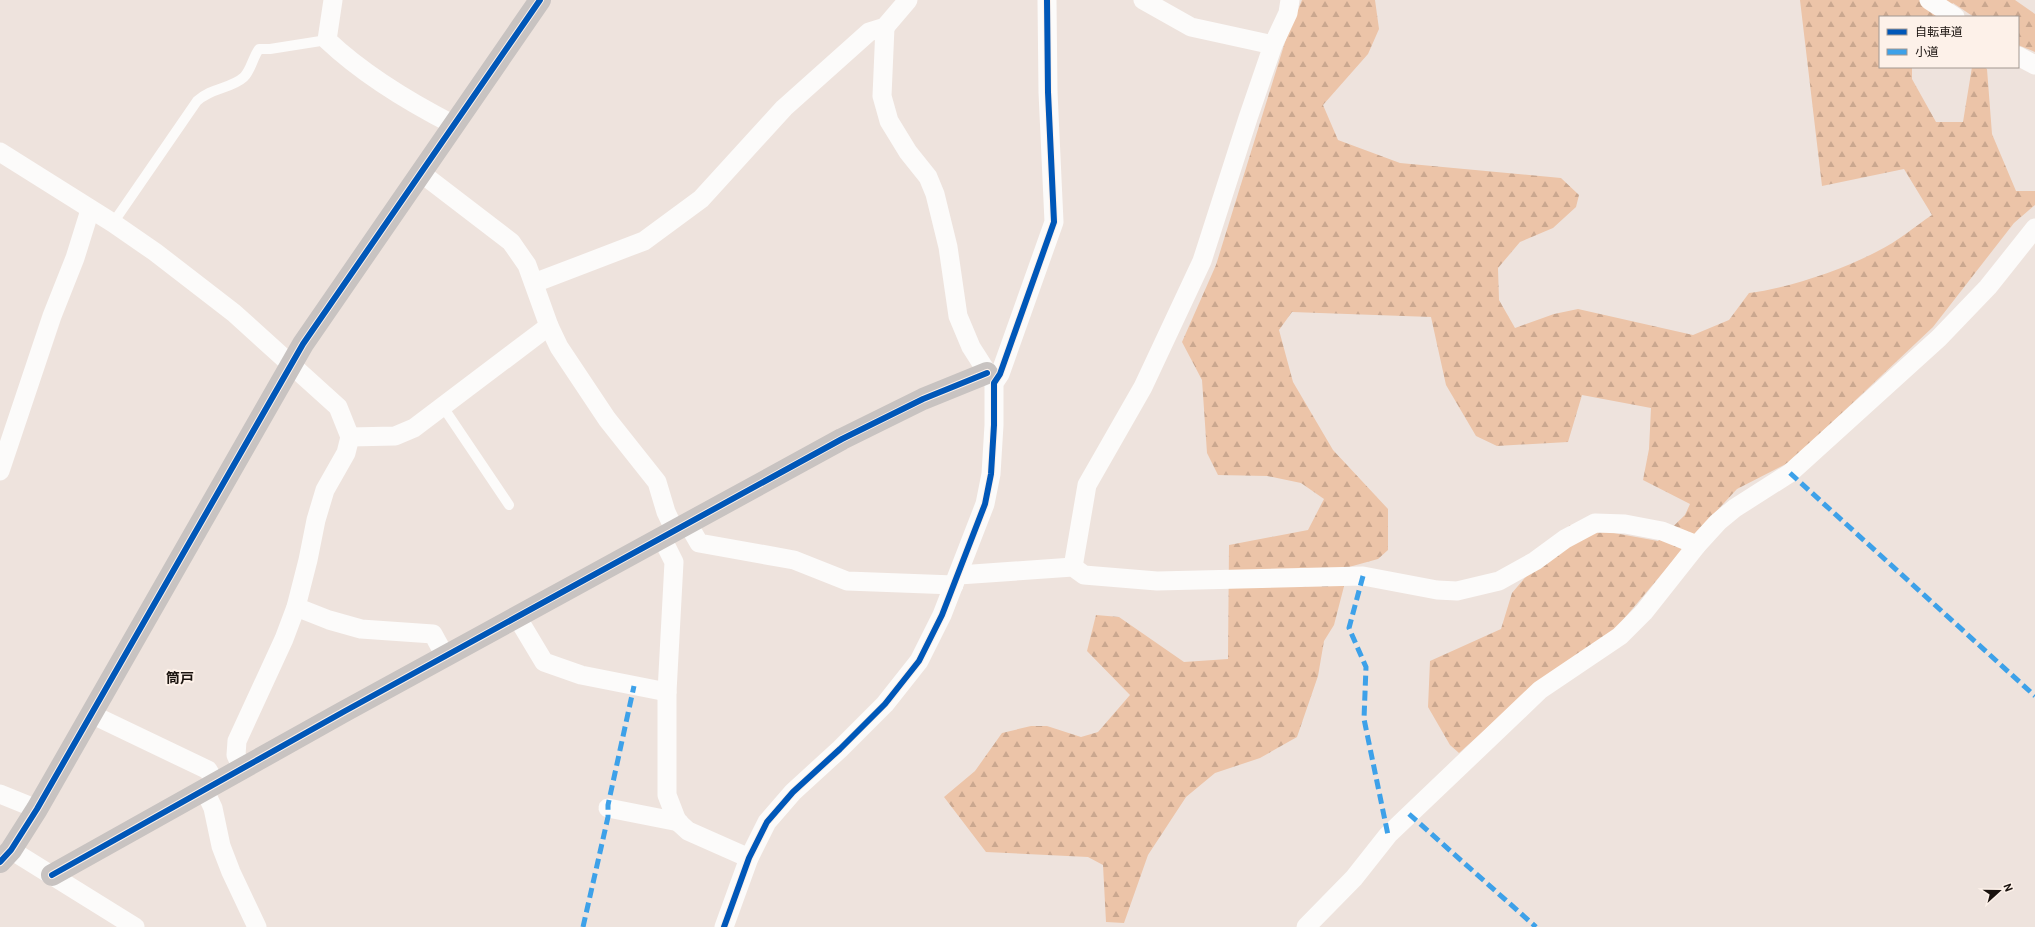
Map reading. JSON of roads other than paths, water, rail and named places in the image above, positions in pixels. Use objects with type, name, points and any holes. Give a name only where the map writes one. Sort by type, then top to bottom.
[{"type":"street","points":[[333,0],[327,40],[341,53],[406,98],[454,125]]},
{"type":"street","points":[[134,927],[52,875],[5,856],[37,808],[303,344],[540,0]]},
{"type":"street","points":[[534,283],[644,242],[701,199],[784,108],[869,32],[885,27],[908,0]]},
{"type":"street","points":[[52,875],[210,785],[887,416],[1000,374],[1054,222],[1048,92],[1047,0]]},
{"type":"street","points":[[1143,0],[1191,27],[1273,45]]},
{"type":"street","points":[[1073,567],[1087,485],[1142,387],[1202,261],[1273,45],[1288,13],[1290,0]]},
{"type":"street","points":[[1929,0],[1953,16]]},
{"type":"street","points":[[724,927],[749,858],[766,822],[793,792],[886,704],[919,661],[942,615],[957,580],[985,504],[991,474],[994,425],[991,378],[971,348],[958,316],[948,247],[935,194],[928,177],[908,152],[889,121],[882,96],[885,27]]},
{"type":"street","points":[[2019,57],[2035,65]]},
{"type":"street","points":[[0,152],[90,210],[113,223],[155,252],[234,313],[338,407],[350,438],[346,453],[325,490],[316,520],[296,607],[284,638],[237,741],[236,755],[242,768]]},
{"type":"street","points":[[421,173],[511,242],[527,265],[549,326],[559,347],[607,419],[657,482],[666,512],[675,531],[667,692],[667,795],[679,822],[688,831],[749,858]]},
{"type":"street","points":[[0,469],[52,316],[75,258],[90,210]]},
{"type":"street","points":[[1306,927],[1354,878],[1388,834],[1540,690],[1620,636],[1644,612],[1697,545],[1718,522],[1734,508],[1790,473],[1939,338],[1988,287],[2035,228]]},
{"type":"street","points":[[350,438],[395,436],[414,428],[549,326]]},
{"type":"street","points":[[675,531],[699,543],[794,560],[848,581],[957,580],[1073,567],[1084,575],[1157,581],[1363,576],[1437,590],[1457,591],[1499,581],[1534,561],[1565,539],[1595,523],[1625,524],[1654,530],[1697,545]]},
{"type":"street","points":[[296,607],[329,620],[361,629],[432,634],[445,656]]},
{"type":"street","points":[[517,617],[544,662],[581,675],[667,692]]},
{"type":"street","points":[[91,714],[208,770],[213,808],[221,846],[231,872],[257,927]]},
{"type":"street","points":[[0,794],[37,808]]},
{"type":"street","points":[[608,808],[679,822]]},
{"type":"lane","points":[[113,223],[197,101],[205,93],[239,81],[246,75],[259,49],[270,49],[327,40]]},
{"type":"lane","points":[[443,407],[509,505]]},
{"type":"district","name":"筒戸","points":[[180,677]]}]
